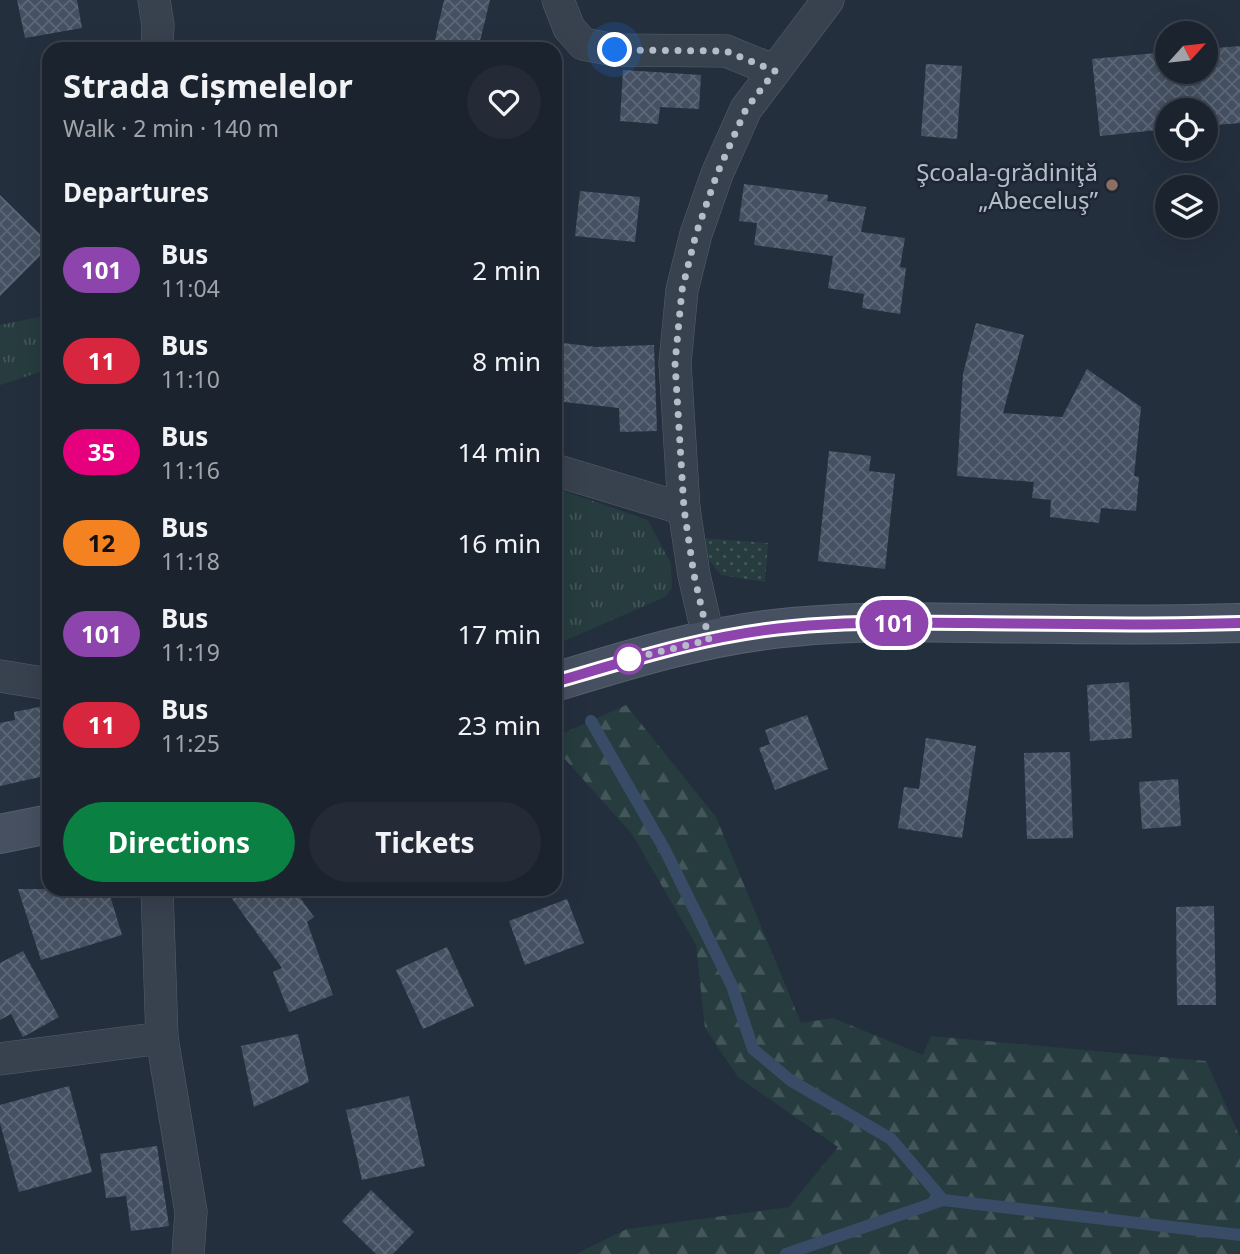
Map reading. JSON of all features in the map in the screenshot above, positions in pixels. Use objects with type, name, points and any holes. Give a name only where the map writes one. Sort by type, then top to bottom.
[{"type":"street","points":[[153,0],[158,25],[157,42]]},
{"type":"street","points":[[558,0],[569,28],[583,44],[615,50],[726,51],[775,71]]},
{"type":"street","points":[[709,640],[694,575],[684,509],[675,363],[682,290],[696,234],[717,174],[746,109],[828,0]]},
{"type":"street","points":[[562,472],[684,509]]},
{"type":"street","points":[[562,680],[636,657],[709,640],[791,627],[912,622],[1176,625],[1240,623]]},
{"type":"street","points":[[0,676],[42,683]]},
{"type":"street","points":[[0,834],[42,825]]},
{"type":"street","points":[[157,896],[162,1038],[191,1212],[188,1254]]},
{"type":"street","points":[[0,1059],[162,1038]]},
{"type":"green space","points":[[42,316],[42,371],[0,385],[0,325]]},
{"type":"green space","points":[[562,490],[648,520],[671,564],[672,588],[665,597],[562,642]]},
{"type":"green space","points":[[703,538],[768,543],[765,582],[721,575],[708,559]]},
{"type":"green space","points":[[626,705],[716,817],[801,1023],[833,1018],[923,1055],[931,1036],[1206,1061],[1240,1137],[1240,1254],[576,1254],[627,1229],[789,1207],[838,1147],[738,1077],[705,1028],[696,945],[632,834],[562,756],[562,734]]},
{"type":"building","points":[[17,0],[77,0],[82,28],[25,38]]},
{"type":"building","points":[[444,0],[490,0],[480,42],[435,42]]},
{"type":"building","points":[[1240,46],[1240,123],[1218,125],[1218,98],[1155,98],[1155,130],[1100,136],[1092,59],[1155,53],[1155,84],[1218,84],[1218,48]]},
{"type":"building","points":[[926,64],[962,66],[957,139],[921,136]]},
{"type":"building","points":[[623,70],[701,75],[699,109],[660,107],[658,124],[620,121]]},
{"type":"building","points":[[744,184],[828,195],[827,201],[866,207],[861,232],[905,238],[900,267],[906,268],[900,314],[862,308],[864,294],[828,288],[833,256],[754,245],[757,223],[739,221]]},
{"type":"building","points":[[580,191],[640,197],[635,242],[575,236]]},
{"type":"building","points":[[0,195],[42,236],[42,254],[0,296]]},
{"type":"building","points":[[976,323],[1024,335],[1003,413],[1062,417],[1087,369],[1141,407],[1134,476],[1139,477],[1136,511],[1101,508],[1099,523],[1050,517],[1051,500],[1032,498],[1034,482],[957,476],[963,374]]},
{"type":"building","points":[[562,343],[596,347],[654,345],[657,431],[620,432],[619,408],[562,402]]},
{"type":"building","points":[[829,451],[871,456],[869,471],[895,474],[885,569],[818,561]]},
{"type":"building","points":[[1129,682],[1132,738],[1090,741],[1087,685]]},
{"type":"building","points":[[42,706],[42,777],[0,786],[0,723],[15,720],[14,712]]},
{"type":"building","points":[[807,715],[828,769],[775,790],[759,748],[770,744],[765,730]]},
{"type":"building","points":[[926,738],[976,746],[962,838],[898,828],[904,787],[919,789]]},
{"type":"building","points":[[1070,752],[1073,838],[1027,839],[1024,753]]},
{"type":"building","points":[[1178,779],[1181,826],[1142,829],[1139,782]]},
{"type":"building","points":[[18,889],[42,889],[42,896],[110,896],[122,935],[41,960]]},
{"type":"building","points":[[230,896],[299,896],[314,917],[307,922],[333,995],[289,1012],[273,972],[282,968]]},
{"type":"building","points":[[567,899],[584,943],[525,965],[509,921]]},
{"type":"building","points":[[1214,906],[1216,1005],[1177,1005],[1176,907]]},
{"type":"building","points":[[447,947],[474,1006],[423,1029],[396,970]]},
{"type":"building","points":[[23,951],[59,1017],[23,1037],[11,1014],[0,1020],[0,963]]},
{"type":"building","points":[[298,1034],[309,1082],[254,1107],[241,1046]]},
{"type":"building","points":[[69,1086],[92,1172],[19,1192],[0,1123],[0,1105]]},
{"type":"building","points":[[409,1096],[425,1166],[362,1180],[346,1110]]},
{"type":"building","points":[[157,1146],[169,1226],[131,1231],[126,1196],[106,1198],[100,1154]]},
{"type":"building","points":[[371,1190],[414,1232],[393,1254],[376,1254],[342,1221]]},
{"type":"waterway","points":[[591,721],[665,850],[732,986],[753,1049],[790,1080],[891,1139],[943,1200]]},
{"type":"waterway","points":[[786,1254],[943,1200],[1240,1235]]},
{"type":"bus line","name":"101","points":[[562,680],[636,657],[709,640],[791,627],[912,622],[1176,625],[1240,623]]},
{"type":"place","name":"Şcoala-grădiniţă „Abeceluş”","points":[[1112,185]]},
{"type":"route","points":[[615,50],[726,51],[775,71],[746,109],[717,174],[696,234],[682,290],[675,363],[684,509],[694,575],[709,640],[629,659]]}]
